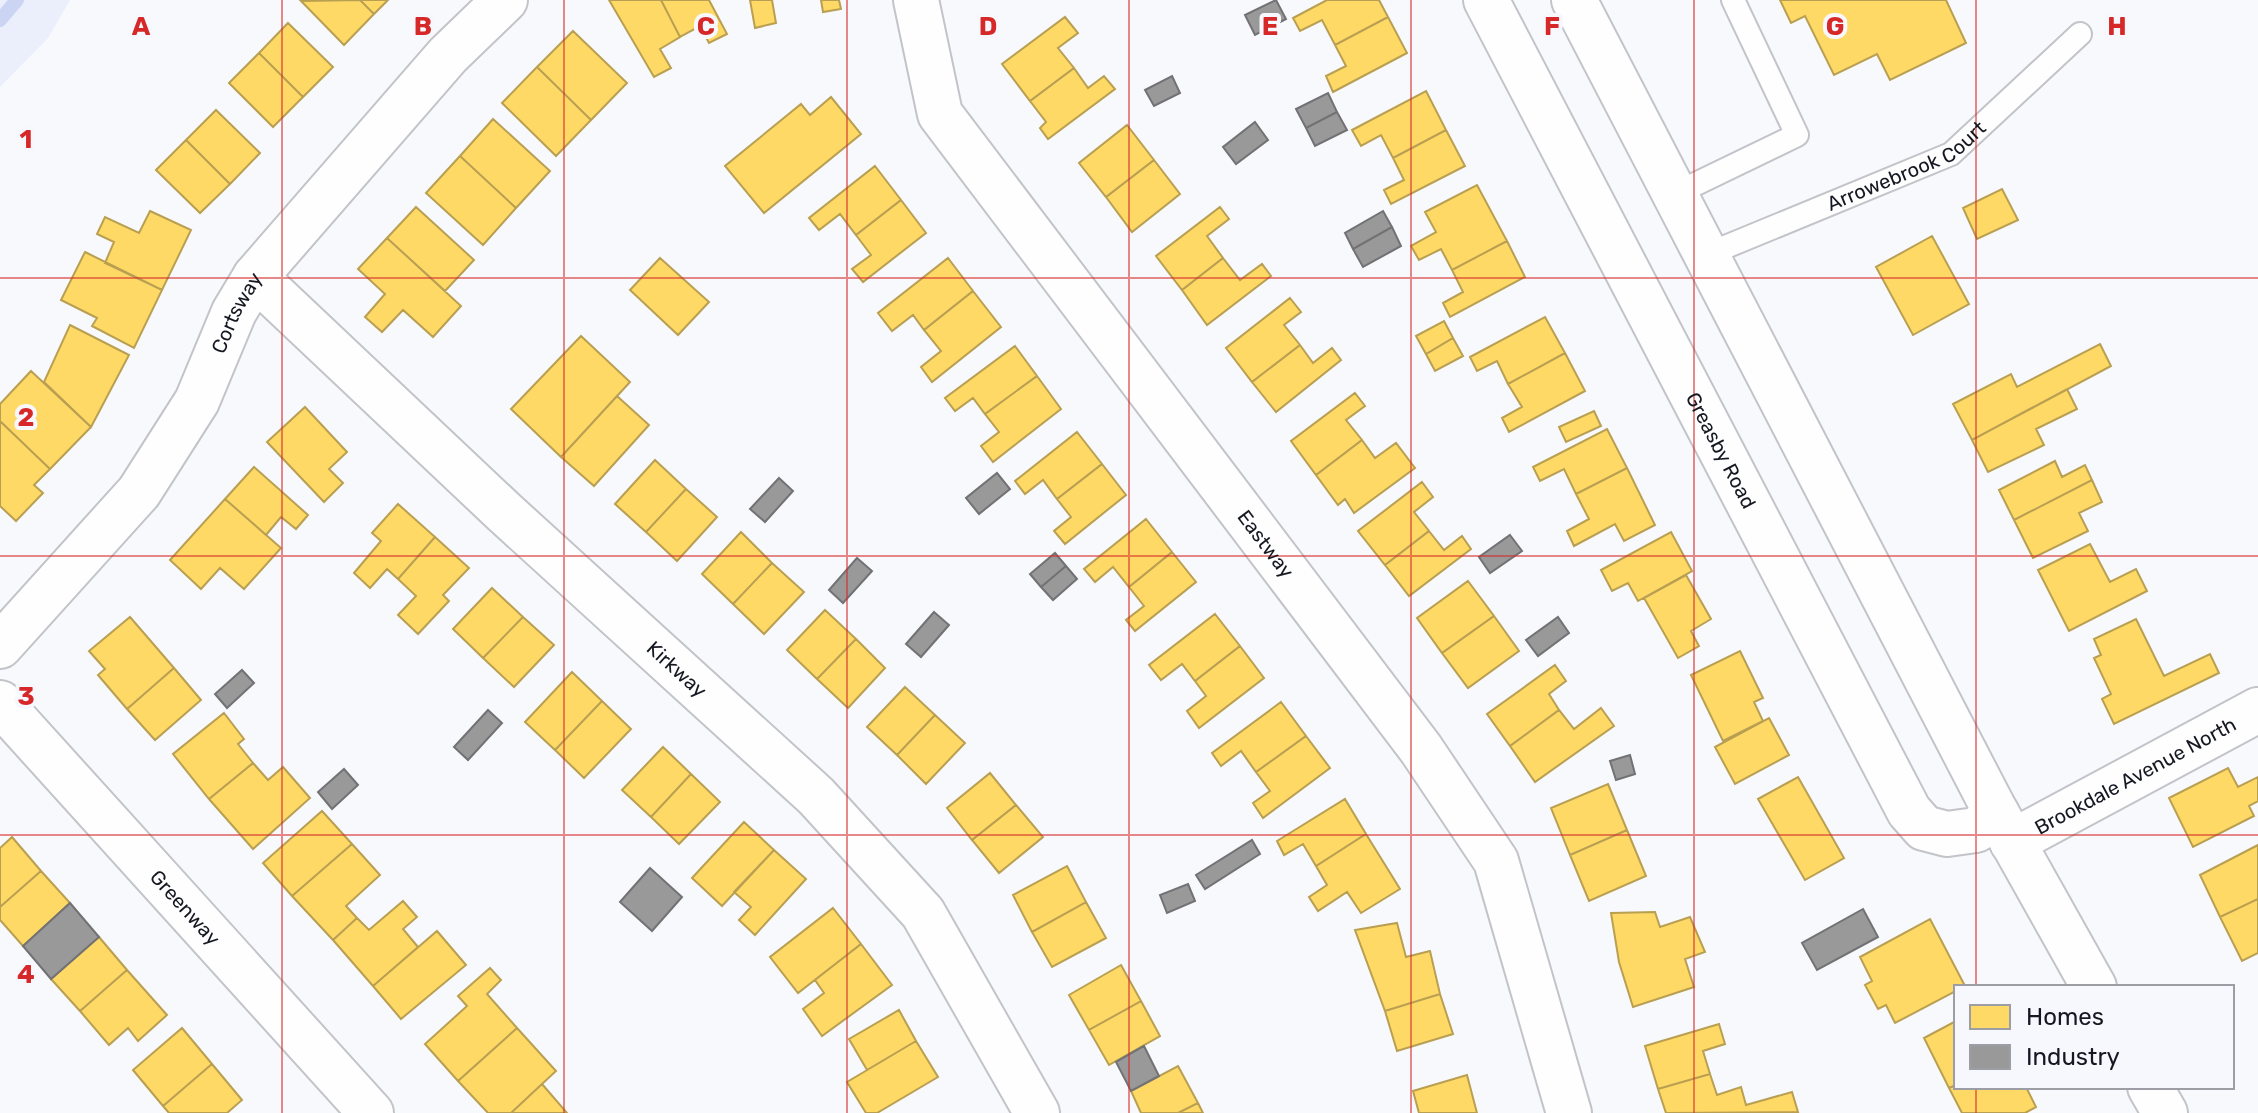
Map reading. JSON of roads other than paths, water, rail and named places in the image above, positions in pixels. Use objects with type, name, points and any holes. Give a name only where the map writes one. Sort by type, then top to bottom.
[{"type":"street","name":"Cortsway","points":[[0,646],[139,492],[197,401],[234,312],[255,277],[448,55],[505,0]]},
{"type":"street","name":"Eastway","points":[[916,0],[940,114],[1421,749],[1496,861],[1569,1113]]},
{"type":"street","name":"Greasby Road","points":[[1486,0],[1909,811],[1924,828],[1947,834],[2004,828]]},
{"type":"street","points":[[1574,0],[2004,828],[2093,985]]},
{"type":"street","name":"Kirkway","points":[[255,277],[504,512],[816,796],[923,913],[1037,1113]]},
{"type":"street","name":"Greenway","points":[[0,703],[371,1113]]},
{"type":"street","name":"Brookdale Avenue North","points":[[2004,828],[2258,710]]},
{"type":"street","points":[[2151,1089],[2165,1113]]},
{"type":"lane","points":[[1675,194],[1797,135],[1733,0]]},
{"type":"lane","name":"Arrowebrook Court","points":[[1706,255],[1951,154],[2080,34]]},
{"type":"waterway","points":[[0,20],[17,0]]}]
